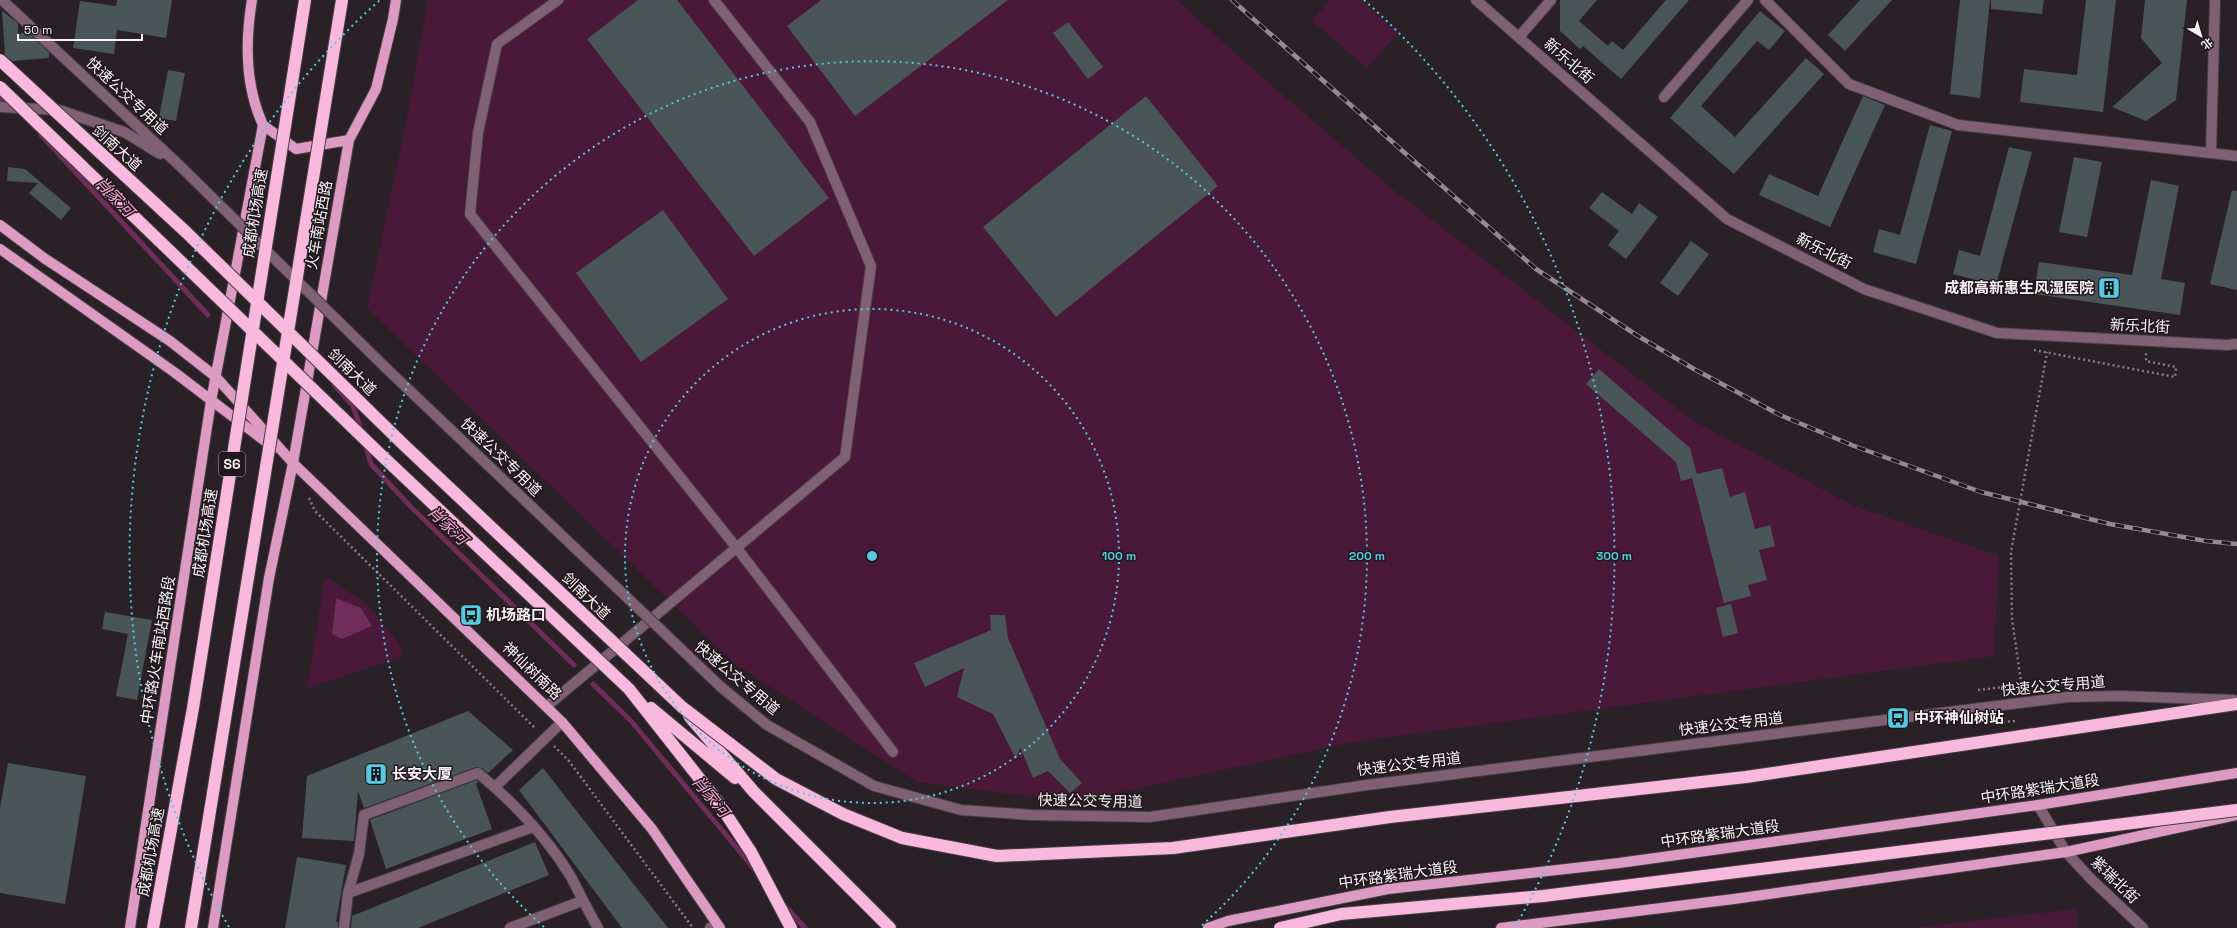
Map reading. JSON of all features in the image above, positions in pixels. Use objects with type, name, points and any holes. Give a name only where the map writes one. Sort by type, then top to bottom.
[{"type":"highway","name":"成都机场高速","points":[[153,928],[194,708],[305,0]]},
{"type":"highway","name":"S6","points":[[191,928],[342,0]]},
{"type":"highway","name":"剑南大道","points":[[0,60],[187,233],[404,445],[682,707]]},
{"type":"highway","points":[[0,87],[383,458],[629,689],[705,755],[754,792]]},
{"type":"highway","points":[[629,689],[718,802],[751,852],[791,928]]},
{"type":"highway","points":[[682,707],[776,779],[843,814],[902,838],[997,856],[1173,848],[1390,817],[1746,777],[2237,704]]},
{"type":"highway","points":[[682,707],[754,792],[890,928]]},
{"type":"highway","points":[[1280,928],[1341,914],[1543,896],[2237,810]]},
{"type":"main road","points":[[252,0],[248,22],[248,62],[254,105],[263,126],[296,149],[349,140]]},
{"type":"main road","name":"火车南站西路","points":[[213,928],[269,578],[293,463],[349,140],[376,89],[393,19],[396,0]]},
{"type":"main road","points":[[216,377],[263,126]]},
{"type":"main road","points":[[0,225],[44,258],[170,341],[216,377],[293,463]]},
{"type":"main road","points":[[0,249],[174,372],[293,463]]},
{"type":"main road","name":"中环路火车南站西路段","points":[[130,928],[211,401],[216,377]]},
{"type":"main road","name":"神仙树南路","points":[[293,463],[562,722],[652,829],[715,927]]},
{"type":"main road","name":"中环路紫瑞大道段","points":[[1208,928],[1228,921],[1388,889],[1619,863],[2038,805],[2237,773]]},
{"type":"main road","points":[[1501,928],[1734,899],[2066,852],[2237,815]]},
{"type":"street","name":"快速公交专用道","points":[[2,0],[179,165],[387,369],[721,687],[767,725],[874,786],[961,810],[1032,815],[1150,817],[1367,785],[2068,697],[2120,696],[2237,700]]},
{"type":"street","points":[[558,0],[497,44],[478,133],[470,214],[736,547],[893,752]]},
{"type":"street","points":[[546,706],[845,457],[871,266],[810,122],[714,0]]},
{"type":"street","name":"新乐北街","points":[[1476,0],[1727,219],[1864,289],[1998,333],[2219,345],[2237,344]]},
{"type":"street","points":[[1519,37],[1551,0]]},
{"type":"street","points":[[1664,98],[1748,0]]},
{"type":"street","points":[[1765,0],[1849,84],[1958,125],[2237,156]]},
{"type":"street","points":[[2211,152],[2215,0]]},
{"type":"street","name":"快速公交专用道","points":[[0,107],[59,110],[124,132],[179,165]]},
{"type":"street","points":[[495,787],[562,722]]},
{"type":"street","points":[[344,928],[348,893],[359,854],[364,815],[478,773],[495,787],[533,827],[571,877],[582,901],[598,928]]},
{"type":"street","name":"紫瑞北街","points":[[2038,805],[2066,852],[2090,880],[2143,928]]},
{"type":"street","points":[[348,893],[533,827]]},
{"type":"street","points":[[510,928],[582,901]]},
{"type":"path","points":[[2032,349],[2174,377],[2176,367],[2146,361]]},
{"type":"path","points":[[2023,692],[2012,619],[2011,552],[2047,352]]},
{"type":"path","points":[[309,497],[315,510],[569,761],[693,928]]},
{"type":"path","points":[[1978,690],[2022,686]]},
{"type":"path","points":[[1988,723],[2019,721]]},
{"type":"shaded area","points":[[428,0],[1177,0],[1246,63],[1391,188],[1692,420],[1854,506],[1999,556],[1994,656],[1353,742],[1074,802],[917,782],[735,664],[367,308],[406,123]]},
{"type":"shaded area","points":[[1330,0],[1361,0],[1399,32],[1367,68],[1312,21]]},
{"type":"shaded area","points":[[325,576],[368,605],[403,649],[400,658],[307,688]]},
{"type":"shaded area","points":[[336,598],[361,608],[372,626],[342,639],[332,634]]},
{"type":"shaded area","points":[[2076,909],[2078,928],[1911,928]]},
{"type":"building","points":[[117,0],[172,0],[166,38],[117,30],[114,54],[73,48],[80,1],[116,6]]},
{"type":"building","points":[[638,0],[677,0],[829,198],[754,256],[587,39]]},
{"type":"building","points":[[821,0],[1008,0],[855,116],[787,26]]},
{"type":"building","points":[[1560,0],[1597,0],[1579,21],[1608,46],[1612,41],[1623,50],[1666,0],[1689,0],[1621,79],[1583,46],[1580,49],[1560,31]]},
{"type":"building","points":[[1860,0],[1892,0],[1845,51],[1828,35]]},
{"type":"building","points":[[1960,0],[1990,0],[1980,98],[1950,94]]},
{"type":"building","points":[[1991,0],[2044,0],[2042,14],[1991,9]]},
{"type":"building","points":[[2086,0],[2116,0],[2103,112],[2020,102],[2024,69],[2077,75]]},
{"type":"building","points":[[2145,0],[2187,0],[2176,100],[2146,121],[2112,107],[2162,63],[2141,38]]},
{"type":"building","points":[[2,11],[18,23],[18,34],[27,32],[49,52],[49,58],[12,61],[5,55]]},
{"type":"building","points":[[1760,11],[1785,31],[1769,50],[1757,41],[1701,106],[1735,137],[1806,58],[1824,74],[1734,174],[1670,118]]},
{"type":"building","points":[[1068,22],[1103,67],[1088,79],[1053,33]]},
{"type":"building","points":[[168,70],[185,73],[176,121],[159,118]]},
{"type":"building","points":[[1146,96],[1218,186],[1056,317],[983,227]]},
{"type":"building","points":[[1863,96],[1885,105],[1830,227],[1759,195],[1769,174],[1818,196]]},
{"type":"building","points":[[1930,125],[1952,131],[1916,264],[1873,252],[1879,229],[1900,235]]},
{"type":"building","points":[[2009,147],[2032,152],[1996,285],[1953,274],[1959,250],[1980,256]]},
{"type":"building","points":[[2074,157],[2102,162],[2087,237],[2059,232]]},
{"type":"building","points":[[8,167],[25,169],[71,208],[61,220],[29,193],[38,183],[7,181]]},
{"type":"building","name":"成都高新惠生风湿医院","points":[[2151,180],[2179,186],[2161,279],[2185,283],[2180,315],[2034,294],[2039,262],[2132,275]]},
{"type":"building","points":[[2232,190],[2237,191],[2237,290],[2210,284]]},
{"type":"building","points":[[1602,192],[1632,214],[1639,203],[1658,217],[1626,259],[1608,245],[1619,231],[1589,208]]},
{"type":"building","points":[[663,210],[728,299],[641,362],[576,273]]},
{"type":"building","points":[[1691,241],[1709,254],[1678,296],[1660,283]]},
{"type":"building","points":[[1599,369],[1690,448],[1697,474],[1722,468],[1730,497],[1745,492],[1755,529],[1770,525],[1775,546],[1759,550],[1767,580],[1748,585],[1751,596],[1724,603],[1692,478],[1681,481],[1676,462],[1586,384]]},
{"type":"building","points":[[1731,604],[1738,633],[1723,637],[1716,608]]},
{"type":"building","points":[[105,612],[152,620],[137,700],[116,696],[128,634],[102,629]]},
{"type":"building","points":[[990,615],[1005,615],[1008,638],[1060,759],[1082,783],[1070,793],[1048,771],[1033,778],[1020,747],[1016,759],[993,714],[957,697],[964,668],[925,687],[914,663],[991,630]]},
{"type":"building","name":"长安大厦","points":[[468,711],[513,750],[488,773],[482,768],[476,767],[364,808],[358,791],[354,841],[302,838],[307,776]]},
{"type":"building","points":[[8,763],[86,776],[65,904],[0,893],[0,808]]},
{"type":"building","points":[[543,768],[668,928],[622,928],[519,790]]},
{"type":"building","points":[[477,780],[478,782],[476,784],[492,829],[386,869],[370,820]]},
{"type":"building","points":[[535,842],[549,875],[418,928],[351,928],[352,916]]},
{"type":"building","points":[[297,857],[346,865],[336,922],[338,922],[338,928],[285,928]]},
{"type":"waterway","name":"肖家河","points":[[0,99],[10,105]]},
{"type":"waterway","name":"肖家河","points":[[41,135],[208,315]]},
{"type":"waterway","name":"肖家河","points":[[334,385],[353,406],[361,430]]},
{"type":"waterway","name":"肖家河","points":[[365,444],[371,464],[411,507],[574,665]]},
{"type":"waterway","name":"肖家河","points":[[593,684],[631,721],[756,871]]},
{"type":"waterway","name":"肖家河","points":[[784,905],[805,928]]},
{"type":"railway","points":[[1232,0],[1536,269],[1638,336],[1694,369],[1780,415],[1854,446],[1981,492],[2110,524],[2206,541],[2237,544]]},
{"type":"place","name":"成都高新惠生风湿医院","points":[[2109,288]]},
{"type":"place","name":"机场路口","points":[[471,615]]},
{"type":"place","name":"中环神仙树站","points":[[1898,718]]},
{"type":"place","name":"长安大厦","points":[[376,774]]}]
